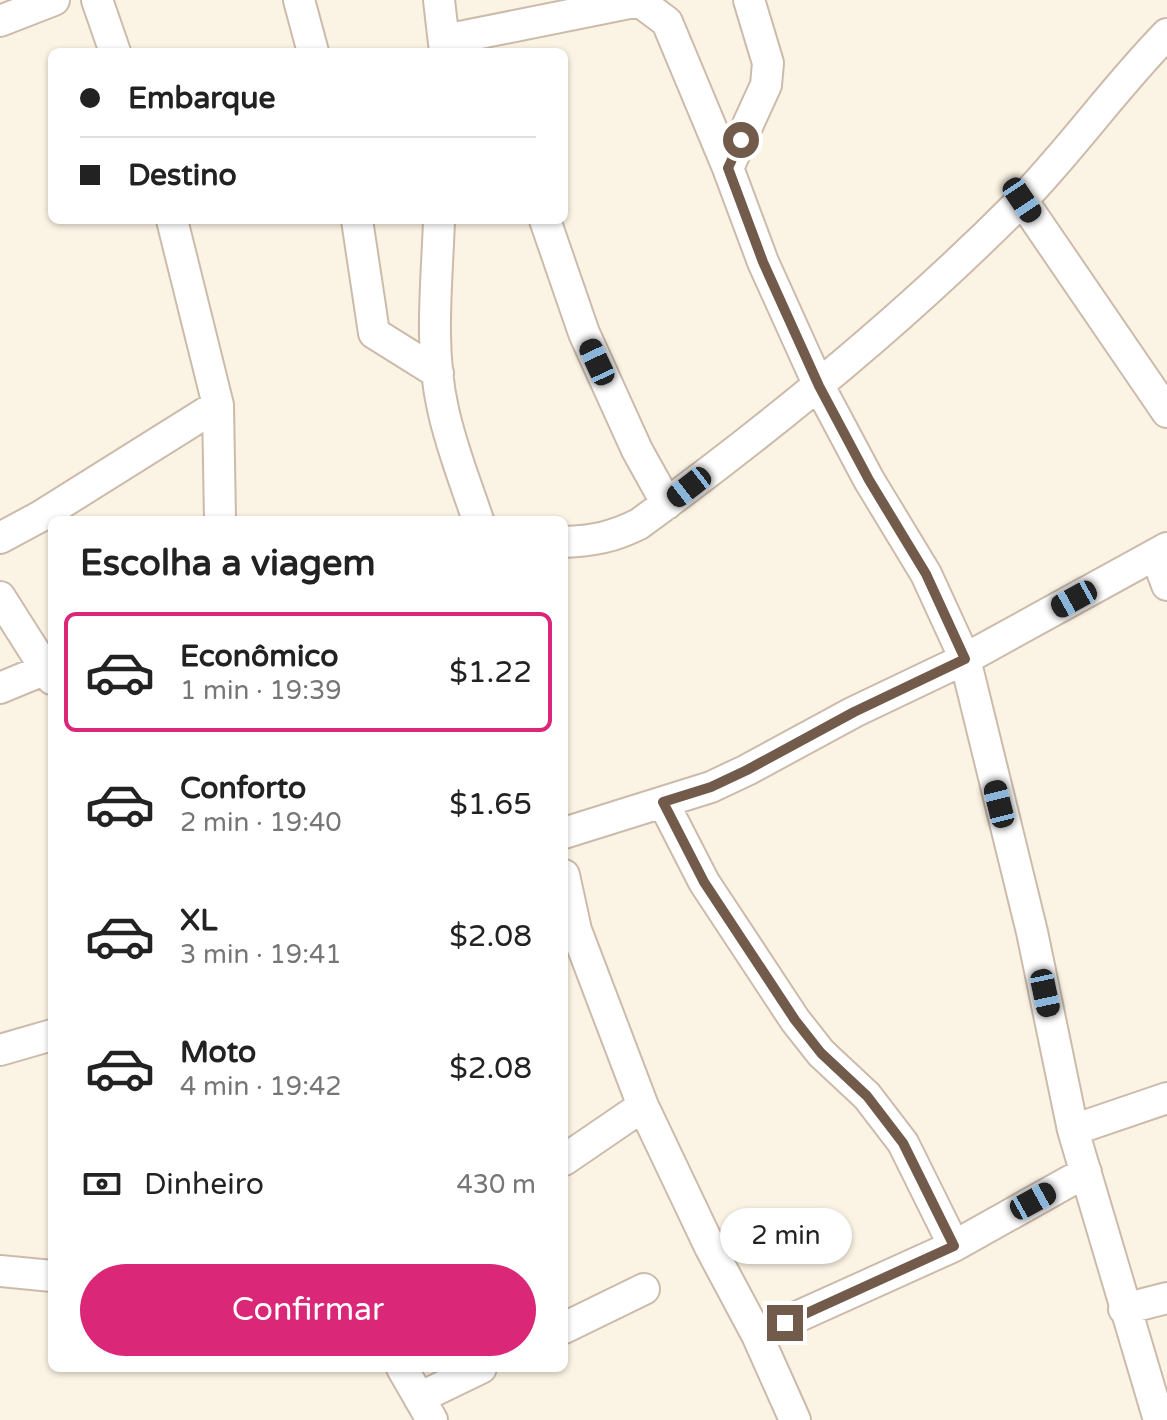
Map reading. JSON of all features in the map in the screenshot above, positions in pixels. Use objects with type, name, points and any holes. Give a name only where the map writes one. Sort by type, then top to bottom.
[{"type":"street","points":[[0,21],[54,0]]},
{"type":"street","points":[[97,0],[114,48]]},
{"type":"street","points":[[299,0],[312,48]]},
{"type":"street","points":[[439,0],[445,46],[639,1],[667,22],[728,168],[763,262],[819,386],[869,480],[926,574],[965,659],[1032,932],[1073,1130],[1159,1420]]},
{"type":"street","points":[[728,168],[766,85],[768,63],[749,0]]},
{"type":"street","points":[[568,542],[598,541],[639,524],[819,386],[965,257],[1022,200],[1165,42]]},
{"type":"street","points":[[1022,200],[1167,412]]},
{"type":"street","points":[[173,224],[218,405],[220,516]]},
{"type":"street","points":[[358,224],[374,333],[438,373]]},
{"type":"street","points":[[439,224],[435,331],[438,373],[443,409],[477,516]]},
{"type":"street","points":[[546,224],[584,333],[637,450],[667,504]]},
{"type":"street","points":[[0,538],[41,516],[218,405]]},
{"type":"street","points":[[568,832],[711,787],[854,712],[965,659],[1162,552],[1167,585]]},
{"type":"street","points":[[0,597],[48,672]]},
{"type":"street","points":[[0,688],[48,674]]},
{"type":"street","points":[[663,802],[704,882],[795,1020],[821,1053],[867,1096],[903,1143],[954,1246]]},
{"type":"street","points":[[568,893],[576,930],[643,1106],[710,1247],[757,1335],[795,1420]]},
{"type":"street","points":[[0,1050],[48,1036]]},
{"type":"street","points":[[1073,1130],[1167,1098]]},
{"type":"street","points":[[568,1157],[643,1106]]},
{"type":"street","points":[[757,1335],[954,1246],[1086,1172]]},
{"type":"street","points":[[0,1271],[48,1276]]},
{"type":"street","points":[[568,1326],[644,1289]]},
{"type":"street","points":[[1124,1309],[1167,1298]]},
{"type":"street","points":[[404,1372],[426,1409],[476,1372]]},
{"type":"route","points":[[741,140],[728,168],[763,262],[819,386],[869,480],[926,574],[965,659],[854,712],[747,770],[711,787],[663,802],[704,882],[795,1020],[821,1053],[867,1096],[903,1143],[954,1246],[785,1323]]}]
